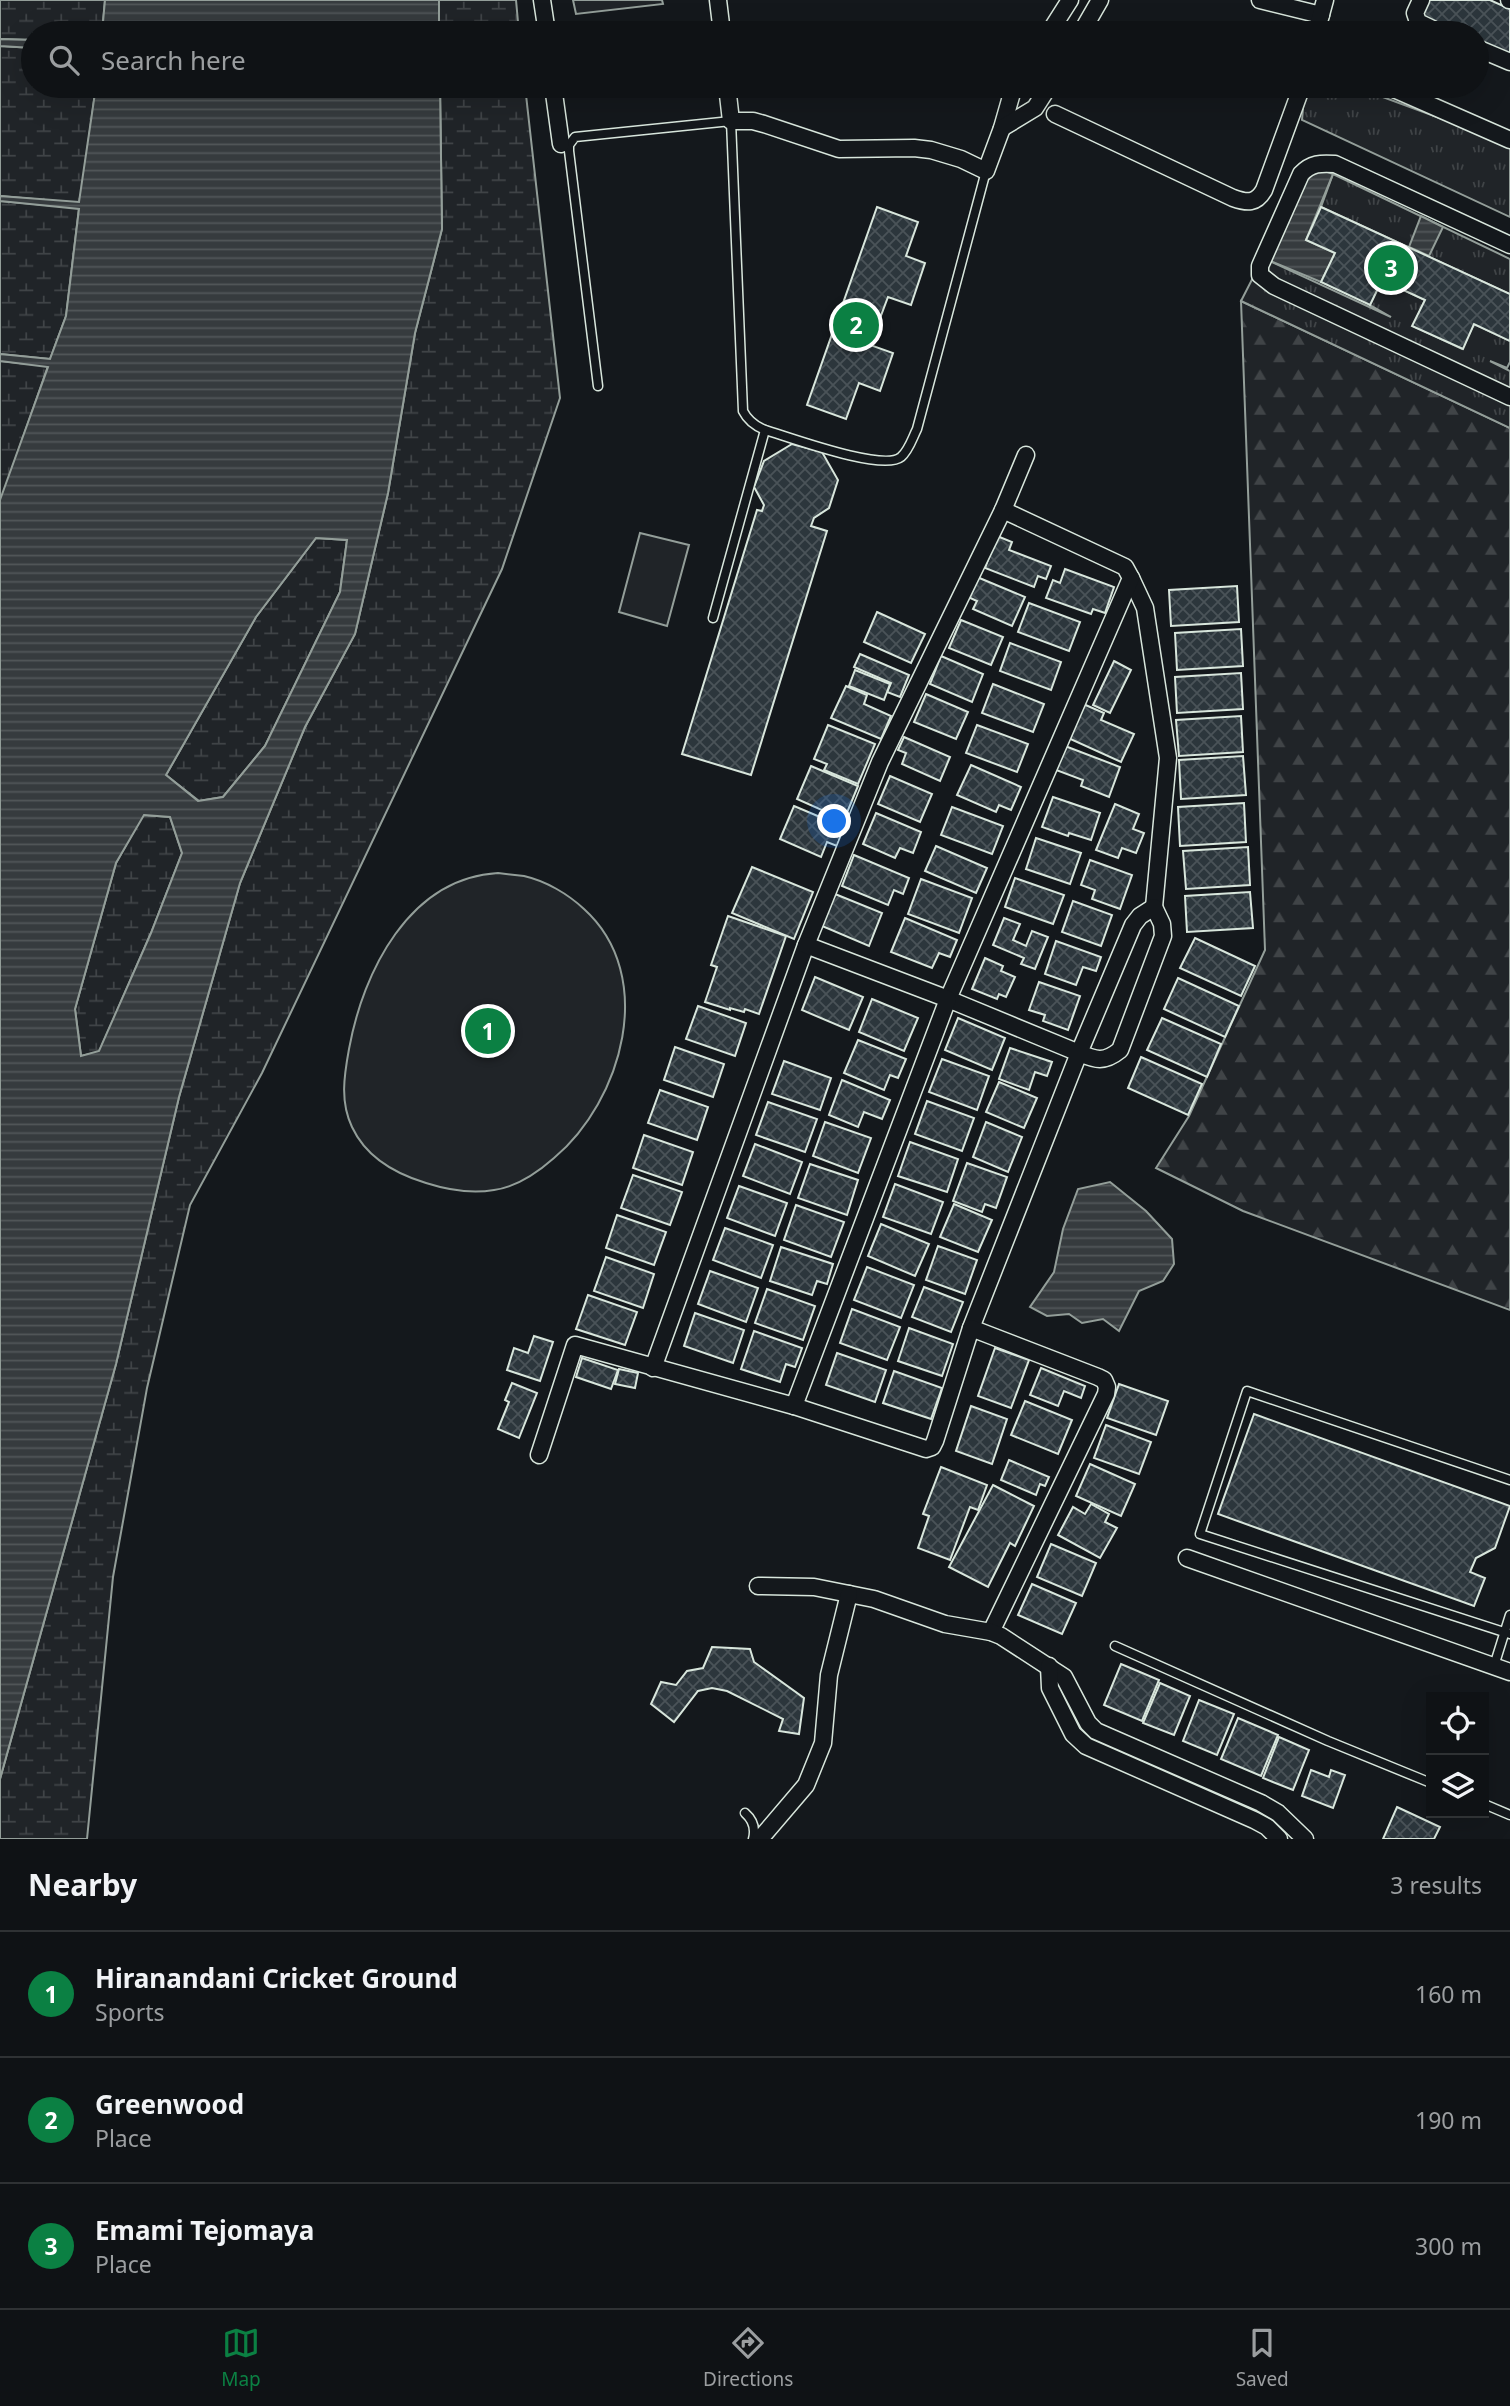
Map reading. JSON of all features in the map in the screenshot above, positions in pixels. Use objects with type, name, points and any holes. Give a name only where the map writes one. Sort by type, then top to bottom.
[{"type":"street","points":[[542,0],[545,21]]},
{"type":"street","points":[[718,0],[721,21]]},
{"type":"street","points":[[1057,21],[1070,0]]},
{"type":"street","points":[[1088,21],[1100,0]]},
{"type":"street","points":[[1260,0],[1323,7]]},
{"type":"street","points":[[1418,21],[1415,13],[1421,0]]},
{"type":"street","points":[[1489,53],[1510,62]]},
{"type":"street","points":[[555,98],[561,144]]},
{"type":"street","points":[[728,98],[731,121],[753,121],[839,149],[931,150],[961,159],[986,171],[1011,98]]},
{"type":"street","points":[[1002,128],[1035,108],[1041,98]]},
{"type":"street","points":[[1055,114],[1233,198],[1251,202],[1257,200],[1264,190],[1298,98]]},
{"type":"street","points":[[1414,98],[1510,140]]},
{"type":"street","points":[[1510,245],[1335,164],[1320,163],[1307,167],[1301,174],[1260,266],[1260,275],[1274,286],[1510,397]]},
{"type":"street","points":[[653,1368],[806,944],[880,762],[1003,510],[1026,455]]},
{"type":"street","points":[[806,944],[1099,1061],[1111,1058],[1120,1051],[1163,936],[1162,924],[1154,907],[1168,758],[1146,608],[1125,567],[1003,510]]},
{"type":"street","points":[[793,1406],[948,999],[1131,578]]},
{"type":"street","points":[[539,1455],[575,1345],[793,1406],[926,1449],[932,1447],[971,1328],[1079,1053],[1133,925],[1140,916],[1154,907]]},
{"type":"street","points":[[971,1328],[1098,1377],[1104,1380],[1107,1387],[991,1632]]},
{"type":"street","points":[[1187,1558],[1510,1672]]},
{"type":"street","points":[[758,1586],[814,1587],[874,1599],[945,1624],[991,1632],[1009,1640],[1065,1677],[1088,1723],[1096,1731],[1261,1803],[1278,1812],[1305,1839]]},
{"type":"street","points":[[760,1839],[806,1785],[823,1743],[829,1675],[849,1594]]},
{"type":"street","points":[[1049,1666],[1050,1688],[1073,1734],[1086,1746],[1254,1820],[1267,1827],[1279,1839]]},
{"type":"street","points":[[1254,1820],[1261,1803]]},
{"type":"lane","points":[[598,386],[569,151],[571,141],[579,135],[731,121],[743,411],[756,426],[765,430],[868,460],[899,459],[908,449],[917,429],[986,171]]},
{"type":"lane","points":[[713,618],[765,430]]},
{"type":"lane","points":[[1507,1633],[1200,1534],[1247,1391],[1510,1480]]},
{"type":"lane","points":[[1494,1666],[1507,1633],[1510,1615]]},
{"type":"lane","points":[[1115,1646],[1328,1741],[1426,1781]]},
{"type":"lane","points":[[1489,1806],[1510,1815]]},
{"type":"lane","points":[[745,1813],[752,1818],[755,1832],[753,1839]]},
{"type":"green space","points":[[0,0],[105,0],[103,21],[21,21],[21,40],[0,39]]},
{"type":"green space","points":[[439,0],[516,0],[518,21],[439,21]]},
{"type":"green space","points":[[573,0],[662,0],[663,4],[576,14]]},
{"type":"green space","points":[[0,46],[21,47],[21,98],[94,98],[80,203],[0,196]]},
{"type":"green space","points":[[440,98],[526,98],[560,398],[502,569],[262,1073],[190,1205],[147,1388],[113,1577],[87,1839],[0,1839],[0,1779],[116,1364],[179,1097],[240,883],[305,727],[355,634],[388,493],[415,333],[442,229]]},
{"type":"green space","points":[[1304,98],[1385,98],[1510,144],[1510,217],[1302,120]]},
{"type":"green space","points":[[1333,174],[1510,259],[1510,294],[1321,207]]},
{"type":"green space","points":[[0,201],[79,208],[66,316],[50,359],[0,354]]},
{"type":"green space","points":[[1263,258],[1391,317],[1370,305],[1382,280],[1425,300],[1413,326],[1462,349],[1474,324],[1510,341],[1510,362],[1507,368],[1490,361],[1510,371],[1510,428],[1241,301]]},
{"type":"green space","points":[[1241,301],[1510,428],[1510,1310],[1243,1211],[1156,1168],[1189,1116],[1265,950]]},
{"type":"green space","points":[[0,361],[48,366],[1,500],[0,500]]},
{"type":"green space","points":[[640,533],[689,545],[667,626],[619,612]]},
{"type":"green space","points":[[316,538],[347,540],[340,592],[265,746],[223,797],[199,801],[166,775],[256,617]]},
{"type":"green space","points":[[143,815],[170,817],[182,853],[151,933],[99,1052],[81,1056],[75,1009],[116,863]]},
{"type":"green space","points":[[498,873],[524,876],[556,889],[584,909],[607,937],[620,968],[625,1002],[622,1037],[613,1072],[598,1104],[578,1134],[554,1158],[534,1174],[511,1186],[477,1192],[460,1191],[404,1175],[383,1163],[365,1147],[348,1118],[344,1089],[346,1069],[356,1020],[366,990],[395,934],[415,911],[439,892],[467,879]]},
{"type":"shaded area","points":[[105,0],[439,0],[439,21],[103,21]]},
{"type":"shaded area","points":[[0,39],[21,40],[21,47],[0,46]]},
{"type":"shaded area","points":[[94,98],[440,98],[442,229],[415,333],[388,493],[355,634],[305,727],[240,883],[179,1097],[116,1364],[0,1779],[0,500],[48,367],[0,361],[0,354],[50,359],[66,316],[79,209],[0,201],[0,196],[79,202]],"holes":[[[316,538],[347,540],[340,592],[265,746],[223,797],[198,801],[166,775],[256,617]],[[144,815],[170,817],[182,853],[151,933],[99,1051],[81,1056],[75,1009],[116,863]]]},
{"type":"shaded area","points":[[1312,166],[1333,174],[1306,240],[1335,253],[1321,282],[1263,258]]},
{"type":"shaded area","points":[[1421,216],[1443,227],[1429,256],[1409,247]]},
{"type":"shaded area","points":[[1110,1182],[1146,1211],[1172,1239],[1174,1264],[1163,1281],[1139,1291],[1119,1331],[1103,1319],[1082,1323],[1069,1314],[1047,1316],[1030,1307],[1054,1272],[1063,1229],[1078,1189]]},
{"type":"building","points":[[1429,0],[1490,0],[1510,9],[1510,54],[1489,45],[1489,21],[1432,21],[1422,17]]},
{"type":"building","points":[[877,207],[918,222],[906,256],[925,263],[911,305],[888,297],[870,345],[893,353],[880,391],[859,383],[846,419],[807,405]]},
{"type":"building","points":[[1321,207],[1510,294],[1510,341],[1474,324],[1463,349],[1412,326],[1425,300],[1382,280],[1370,305],[1321,282],[1335,253],[1306,240]]},
{"type":"building","points":[[792,444],[822,452],[838,480],[829,508],[814,518],[811,526],[827,531],[751,775],[682,754],[757,510],[762,511],[764,505],[754,487],[764,461]]},
{"type":"building","points":[[997,536],[1012,542],[1009,550],[1051,566],[1046,579],[1038,576],[1034,587],[985,568]]},
{"type":"building","points":[[1065,569],[1114,587],[1105,613],[1093,609],[1091,614],[1046,598],[1053,580],[1060,583]]},
{"type":"building","points":[[977,577],[1025,597],[1012,626],[973,609],[977,601],[968,597]]},
{"type":"building","points":[[1237,586],[1239,622],[1171,626],[1169,590]]},
{"type":"building","points":[[1029,603],[1080,622],[1069,651],[1018,632]]},
{"type":"building","points":[[877,612],[925,634],[911,663],[864,642]]},
{"type":"building","points":[[961,620],[1003,637],[991,665],[949,648]]},
{"type":"building","points":[[1241,629],[1243,666],[1177,670],[1175,633]]},
{"type":"building","points":[[1010,643],[1061,662],[1051,690],[1000,671]]},
{"type":"building","points":[[860,654],[909,675],[900,697],[887,692],[891,683],[854,667]]},
{"type":"building","points":[[941,656],[983,674],[972,702],[930,684]]},
{"type":"building","points":[[1114,661],[1131,670],[1110,713],[1093,705]]},
{"type":"building","points":[[855,670],[890,684],[884,700],[849,686]]},
{"type":"building","points":[[1241,673],[1243,709],[1177,713],[1175,677]]},
{"type":"building","points":[[993,684],[1044,704],[1033,732],[982,713]]},
{"type":"building","points":[[846,686],[867,695],[864,704],[891,716],[881,739],[831,718]]},
{"type":"building","points":[[926,694],[968,712],[956,739],[914,722]]},
{"type":"building","points":[[1081,703],[1104,713],[1101,720],[1134,734],[1121,762],[1066,737]]},
{"type":"building","points":[[1241,716],[1243,752],[1179,756],[1176,720]]},
{"type":"building","points":[[828,725],[875,744],[858,784],[824,770],[827,764],[814,759]]},
{"type":"building","points":[[977,725],[1028,744],[1017,772],[966,753]]},
{"type":"building","points":[[904,737],[950,757],[940,781],[902,764],[906,753],[898,750]]},
{"type":"building","points":[[1065,746],[1120,767],[1109,797],[1081,786],[1083,780],[1056,770]]},
{"type":"building","points":[[1243,756],[1246,795],[1181,799],[1179,760]]},
{"type":"building","points":[[971,765],[1021,787],[1011,810],[999,805],[996,812],[957,795]]},
{"type":"building","points":[[811,766],[858,786],[844,820],[797,799]]},
{"type":"building","points":[[890,776],[932,794],[920,822],[878,804]]},
{"type":"building","points":[[1053,797],[1100,813],[1091,840],[1042,827]]},
{"type":"building","points":[[1244,803],[1246,842],[1180,846],[1178,807]]},
{"type":"building","points":[[1115,804],[1139,814],[1133,829],[1144,833],[1136,853],[1122,848],[1118,858],[1096,850]]},
{"type":"building","points":[[794,806],[844,827],[837,846],[827,842],[821,857],[780,839]]},
{"type":"building","points":[[952,807],[1003,826],[992,854],[941,835]]},
{"type":"building","points":[[876,813],[921,832],[913,853],[900,848],[895,858],[863,844]]},
{"type":"building","points":[[1036,838],[1081,853],[1070,884],[1026,869]]},
{"type":"building","points":[[936,846],[987,868],[976,893],[925,871]]},
{"type":"building","points":[[1248,847],[1250,885],[1186,889],[1183,851]]},
{"type":"building","points":[[854,855],[909,878],[903,894],[894,890],[888,905],[842,886]]},
{"type":"building","points":[[1090,860],[1132,875],[1120,909],[1092,899],[1095,890],[1081,885]]},
{"type":"building","points":[[752,867],[813,892],[794,939],[732,913]]},
{"type":"building","points":[[1015,878],[1064,895],[1053,924],[1005,907]]},
{"type":"building","points":[[921,879],[972,898],[959,933],[908,914]]},
{"type":"building","points":[[1250,892],[1253,928],[1187,932],[1185,896]]},
{"type":"building","points":[[835,894],[882,913],[869,946],[822,926]]},
{"type":"building","points":[[1073,901],[1112,915],[1101,946],[1062,932]]},
{"type":"building","points":[[728,916],[786,936],[759,1014],[745,1009],[744,1012],[730,1010],[705,1002],[717,967],[711,965]]},
{"type":"building","points":[[905,918],[957,940],[950,957],[939,953],[932,968],[891,952]]},
{"type":"building","points":[[1004,918],[1020,924],[1013,940],[1026,946],[1032,931],[1048,937],[1035,969],[1021,964],[1024,958],[993,945]]},
{"type":"building","points":[[1195,938],[1255,966],[1241,996],[1180,968]]},
{"type":"building","points":[[1056,941],[1101,957],[1096,971],[1083,967],[1076,985],[1045,974]]},
{"type":"building","points":[[985,958],[1003,966],[1001,971],[1015,977],[1006,997],[999,994],[997,999],[972,989]]},
{"type":"building","points":[[815,977],[863,997],[849,1030],[802,1010]]},
{"type":"building","points":[[1178,978],[1239,1006],[1225,1037],[1164,1009]]},
{"type":"building","points":[[1039,982],[1080,996],[1068,1030],[1043,1021],[1045,1015],[1029,1010]]},
{"type":"building","points":[[872,999],[918,1018],[904,1051],[859,1032]]},
{"type":"building","points":[[698,1006],[746,1023],[735,1056],[686,1039]]},
{"type":"building","points":[[958,1018],[1005,1038],[992,1070],[945,1050]]},
{"type":"building","points":[[1162,1018],[1221,1044],[1207,1077],[1147,1050]]},
{"type":"building","points":[[858,1040],[906,1059],[898,1078],[890,1075],[884,1090],[844,1073]]},
{"type":"building","points":[[675,1047],[724,1064],[713,1097],[664,1080]]},
{"type":"building","points":[[1010,1048],[1052,1062],[1047,1076],[1035,1072],[1029,1090],[999,1079]]},
{"type":"building","points":[[1141,1057],[1202,1084],[1188,1115],[1128,1088]]},
{"type":"building","points":[[942,1059],[989,1076],[977,1110],[929,1092]]},
{"type":"building","points":[[784,1061],[831,1078],[820,1110],[772,1094]]},
{"type":"building","points":[[842,1080],[890,1100],[882,1119],[864,1112],[858,1127],[829,1115]]},
{"type":"building","points":[[999,1082],[1037,1098],[1024,1128],[986,1112]]},
{"type":"building","points":[[660,1090],[708,1107],[697,1140],[648,1123]]},
{"type":"building","points":[[927,1101],[974,1118],[962,1151],[915,1134]]},
{"type":"building","points":[[768,1102],[817,1119],[805,1152],[756,1135]]},
{"type":"building","points":[[825,1122],[871,1138],[858,1173],[813,1156]]},
{"type":"building","points":[[986,1122],[1022,1137],[1008,1172],[973,1157]]},
{"type":"building","points":[[644,1135],[693,1152],[682,1185],[633,1168]]},
{"type":"building","points":[[910,1142],[958,1159],[947,1192],[898,1176]]},
{"type":"building","points":[[755,1144],[802,1162],[790,1194],[743,1176]]},
{"type":"building","points":[[967,1163],[1007,1177],[996,1208],[985,1204],[982,1212],[953,1201]]},
{"type":"building","points":[[810,1164],[858,1180],[847,1215],[798,1198]]},
{"type":"building","points":[[633,1175],[682,1192],[670,1225],[621,1208]]},
{"type":"building","points":[[895,1184],[943,1202],[931,1234],[883,1217]]},
{"type":"building","points":[[739,1186],[787,1203],[775,1236],[727,1218]]},
{"type":"building","points":[[954,1204],[992,1220],[978,1252],[940,1237]]},
{"type":"building","points":[[796,1205],[844,1222],[831,1257],[784,1240]]},
{"type":"building","points":[[617,1215],[666,1232],[654,1265],[606,1248]]},
{"type":"building","points":[[881,1224],[929,1244],[915,1276],[868,1256]]},
{"type":"building","points":[[725,1228],[773,1245],[761,1278],[713,1260]]},
{"type":"building","points":[[938,1246],[977,1260],[965,1294],[926,1280]]},
{"type":"building","points":[[781,1247],[833,1264],[827,1284],[817,1281],[812,1295],[770,1281]]},
{"type":"building","points":[[606,1257],[654,1274],[643,1308],[594,1291]]},
{"type":"building","points":[[867,1267],[914,1285],[901,1318],[854,1300]]},
{"type":"building","points":[[710,1271],[758,1288],[746,1322],[698,1304]]},
{"type":"building","points":[[924,1287],[963,1302],[951,1332],[912,1317]]},
{"type":"building","points":[[767,1289],[815,1306],[803,1340],[755,1323]]},
{"type":"building","points":[[588,1295],[637,1312],[625,1345],[576,1329]]},
{"type":"building","points":[[852,1309],[900,1327],[887,1360],[840,1343]]},
{"type":"building","points":[[695,1313],[744,1330],[733,1363],[684,1346]]},
{"type":"building","points":[[909,1328],[953,1344],[942,1376],[898,1361]]},
{"type":"building","points":[[754,1331],[802,1348],[795,1367],[786,1364],[780,1382],[741,1369]]},
{"type":"building","points":[[534,1336],[553,1342],[540,1381],[507,1370],[514,1348],[528,1353]]},
{"type":"building","points":[[995,1348],[1029,1360],[1011,1408],[978,1396]]},
{"type":"building","points":[[837,1353],[886,1370],[875,1402],[826,1385]]},
{"type":"building","points":[[582,1358],[618,1370],[611,1389],[576,1377]]},
{"type":"building","points":[[1041,1368],[1085,1386],[1081,1398],[1064,1391],[1058,1406],[1030,1395]]},
{"type":"building","points":[[619,1369],[638,1373],[635,1388],[615,1384]]},
{"type":"building","points":[[894,1371],[942,1388],[931,1419],[883,1403]]},
{"type":"building","points":[[512,1383],[537,1393],[519,1438],[498,1429],[509,1402],[505,1400]]},
{"type":"building","points":[[1119,1384],[1168,1401],[1156,1435],[1107,1418]]},
{"type":"building","points":[[1025,1401],[1072,1420],[1058,1454],[1011,1435]]},
{"type":"building","points":[[971,1406],[1007,1419],[992,1464],[956,1451]]},
{"type":"building","points":[[1254,1414],[1510,1506],[1495,1548],[1476,1558],[1470,1572],[1485,1578],[1474,1606],[1218,1514]]},
{"type":"building","points":[[1106,1425],[1151,1442],[1139,1474],[1094,1458]]},
{"type":"building","points":[[1009,1460],[1049,1477],[1045,1486],[1040,1484],[1036,1495],[1001,1480]]},
{"type":"building","points":[[1090,1464],[1135,1484],[1121,1516],[1076,1496]]},
{"type":"building","points":[[941,1467],[987,1485],[978,1510],[970,1507],[950,1560],[918,1548],[929,1516],[923,1514]]},
{"type":"building","points":[[993,1485],[1034,1506],[1015,1546],[1010,1543],[988,1587],[949,1567]]},
{"type":"building","points":[[1091,1504],[1109,1514],[1105,1522],[1117,1528],[1100,1558],[1058,1535],[1073,1507],[1085,1514]]},
{"type":"building","points":[[1051,1544],[1096,1563],[1082,1596],[1037,1577]]},
{"type":"building","points":[[1032,1584],[1076,1603],[1062,1634],[1018,1615]]},
{"type":"building","points":[[712,1647],[750,1649],[754,1662],[804,1698],[799,1734],[779,1731],[783,1719],[727,1691],[712,1688],[698,1691],[674,1722],[651,1704],[661,1682],[676,1685],[687,1671],[703,1668]]},
{"type":"building","points":[[1121,1664],[1159,1680],[1142,1721],[1104,1705]]},
{"type":"building","points":[[1160,1683],[1190,1696],[1174,1735],[1143,1723]]},
{"type":"building","points":[[1199,1700],[1234,1714],[1217,1755],[1183,1741]]},
{"type":"building","points":[[1238,1718],[1278,1735],[1261,1776],[1221,1759]]},
{"type":"building","points":[[1279,1737],[1309,1750],[1293,1790],[1263,1778]]},
{"type":"building","points":[[1311,1770],[1329,1777],[1331,1770],[1345,1775],[1333,1808],[1302,1796]]},
{"type":"building","points":[[1397,1807],[1440,1827],[1434,1839],[1383,1839]]},
{"type":"place","name":"Emami Tejomaya","points":[[1391,268]]},
{"type":"place","name":"Greenwood","points":[[856,325]]},
{"type":"place","name":"Hiranandani Cricket Ground","points":[[488,1031]]}]
